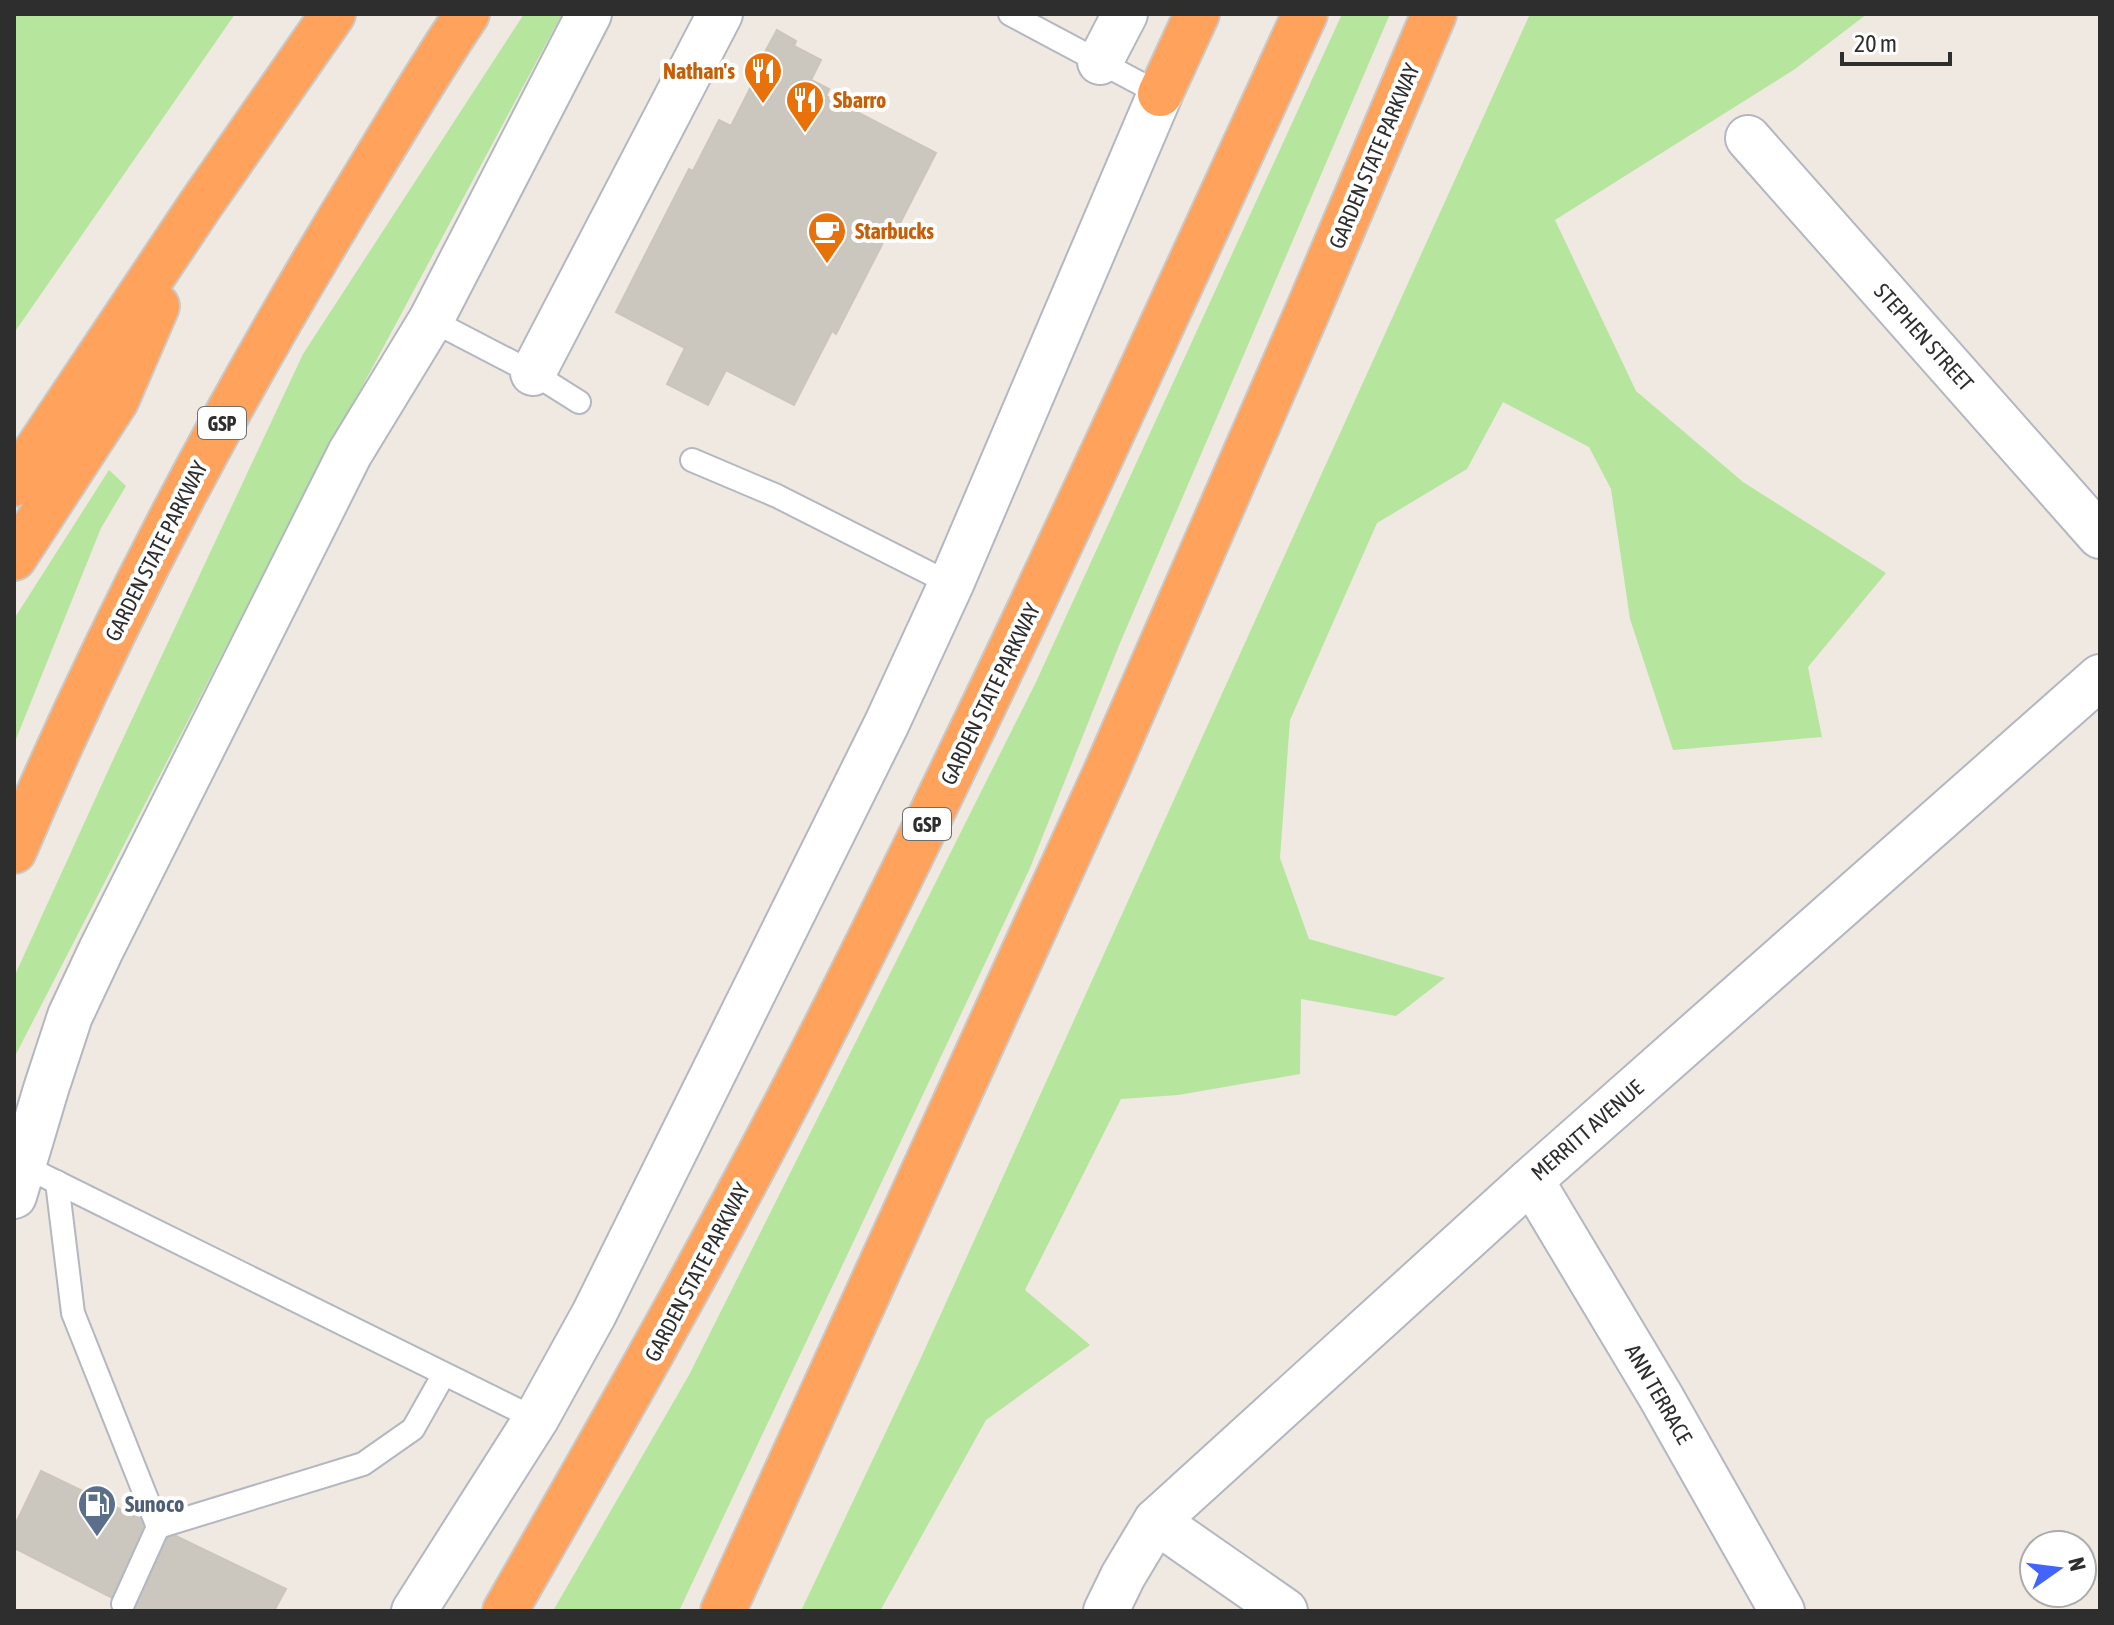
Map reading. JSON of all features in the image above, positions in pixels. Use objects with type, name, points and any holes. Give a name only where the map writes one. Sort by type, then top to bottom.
[{"type":"highway","points":[[14,484],[201,204],[333,14]]},
{"type":"highway","name":"GARDEN STATE PARKWAY","points":[[14,851],[130,597],[253,365],[467,14]]},
{"type":"highway","points":[[1160,94],[1197,14]]},
{"type":"highway","name":"GARDEN STATE PARKWAY","points":[[505,1611],[701,1265],[891,898],[1032,607],[1305,14]]},
{"type":"highway","name":"GARDEN STATE PARKWAY","points":[[723,1611],[1105,774],[1434,14]]},
{"type":"highway","points":[[14,558],[116,401],[201,204]]},
{"type":"street","points":[[31,1181],[70,1016],[101,950],[350,453],[431,320],[589,14]]},
{"type":"street","points":[[533,373],[720,14]]},
{"type":"street","points":[[1100,62],[1125,14]]},
{"type":"street","points":[[414,1611],[536,1419],[615,1272],[887,723],[951,584],[1160,94]]},
{"type":"street","name":"STEPHEN STREET","points":[[1748,138],[2100,536]]},
{"type":"street","name":"MERRITT AVENUE","points":[[1106,1611],[1156,1521],[1531,1180],[2100,677]]},
{"type":"street","name":"ANN TERRACE","points":[[1531,1180],[1661,1397],[1782,1611]]},
{"type":"street","points":[[1156,1521],[1285,1611]]},
{"type":"lane","points":[[1010,14],[1160,94]]},
{"type":"lane","points":[[431,320],[533,373],[579,402]]},
{"type":"lane","points":[[692,460],[777,496],[951,584]]},
{"type":"lane","points":[[31,1181],[536,1419]]},
{"type":"lane","points":[[31,1181],[73,1313],[158,1527],[123,1604]]},
{"type":"lane","points":[[158,1527],[363,1464],[413,1429],[444,1374]]},
{"type":"green space","points":[[14,14],[235,14],[14,333]]},
{"type":"green space","points":[[524,14],[562,14],[310,484],[14,1058],[14,977],[303,354]]},
{"type":"green space","points":[[1342,14],[1390,14],[1120,643],[1030,868],[679,1611],[553,1611],[689,1375],[1036,682]]},
{"type":"green space","points":[[1530,14],[1867,14],[1795,69],[1555,220],[1636,391],[1743,482],[1886,573],[1808,667],[1822,737],[1673,750],[1630,619],[1611,489],[1589,447],[1503,402],[1467,469],[1377,523],[1290,720],[1280,858],[1309,939],[1445,978],[1396,1016],[1301,999],[1300,1074],[1178,1095],[1121,1099],[1025,1290],[1090,1345],[986,1420],[880,1611],[801,1611],[920,1360]]},
{"type":"green space","points":[[109,470],[126,486],[101,528],[14,744],[14,619]]},
{"type":"building","points":[[777,30],[796,41],[794,46],[821,60],[811,80],[829,89],[826,96],[936,153],[897,229],[891,227],[836,334],[832,331],[794,405],[726,370],[708,405],[667,384],[685,348],[616,312],[689,169],[693,171],[719,120],[731,126]]},
{"type":"building","name":"Sunoco","points":[[41,1471],[286,1589],[274,1611],[138,1611],[14,1548],[14,1527]]},
{"type":"place","name":"Nathan's","points":[[763,105]]},
{"type":"place","name":"Sbarro","points":[[805,134]]},
{"type":"place","name":"Starbucks","points":[[827,265]]},
{"type":"place","name":"Sunoco","points":[[97,1538]]}]
